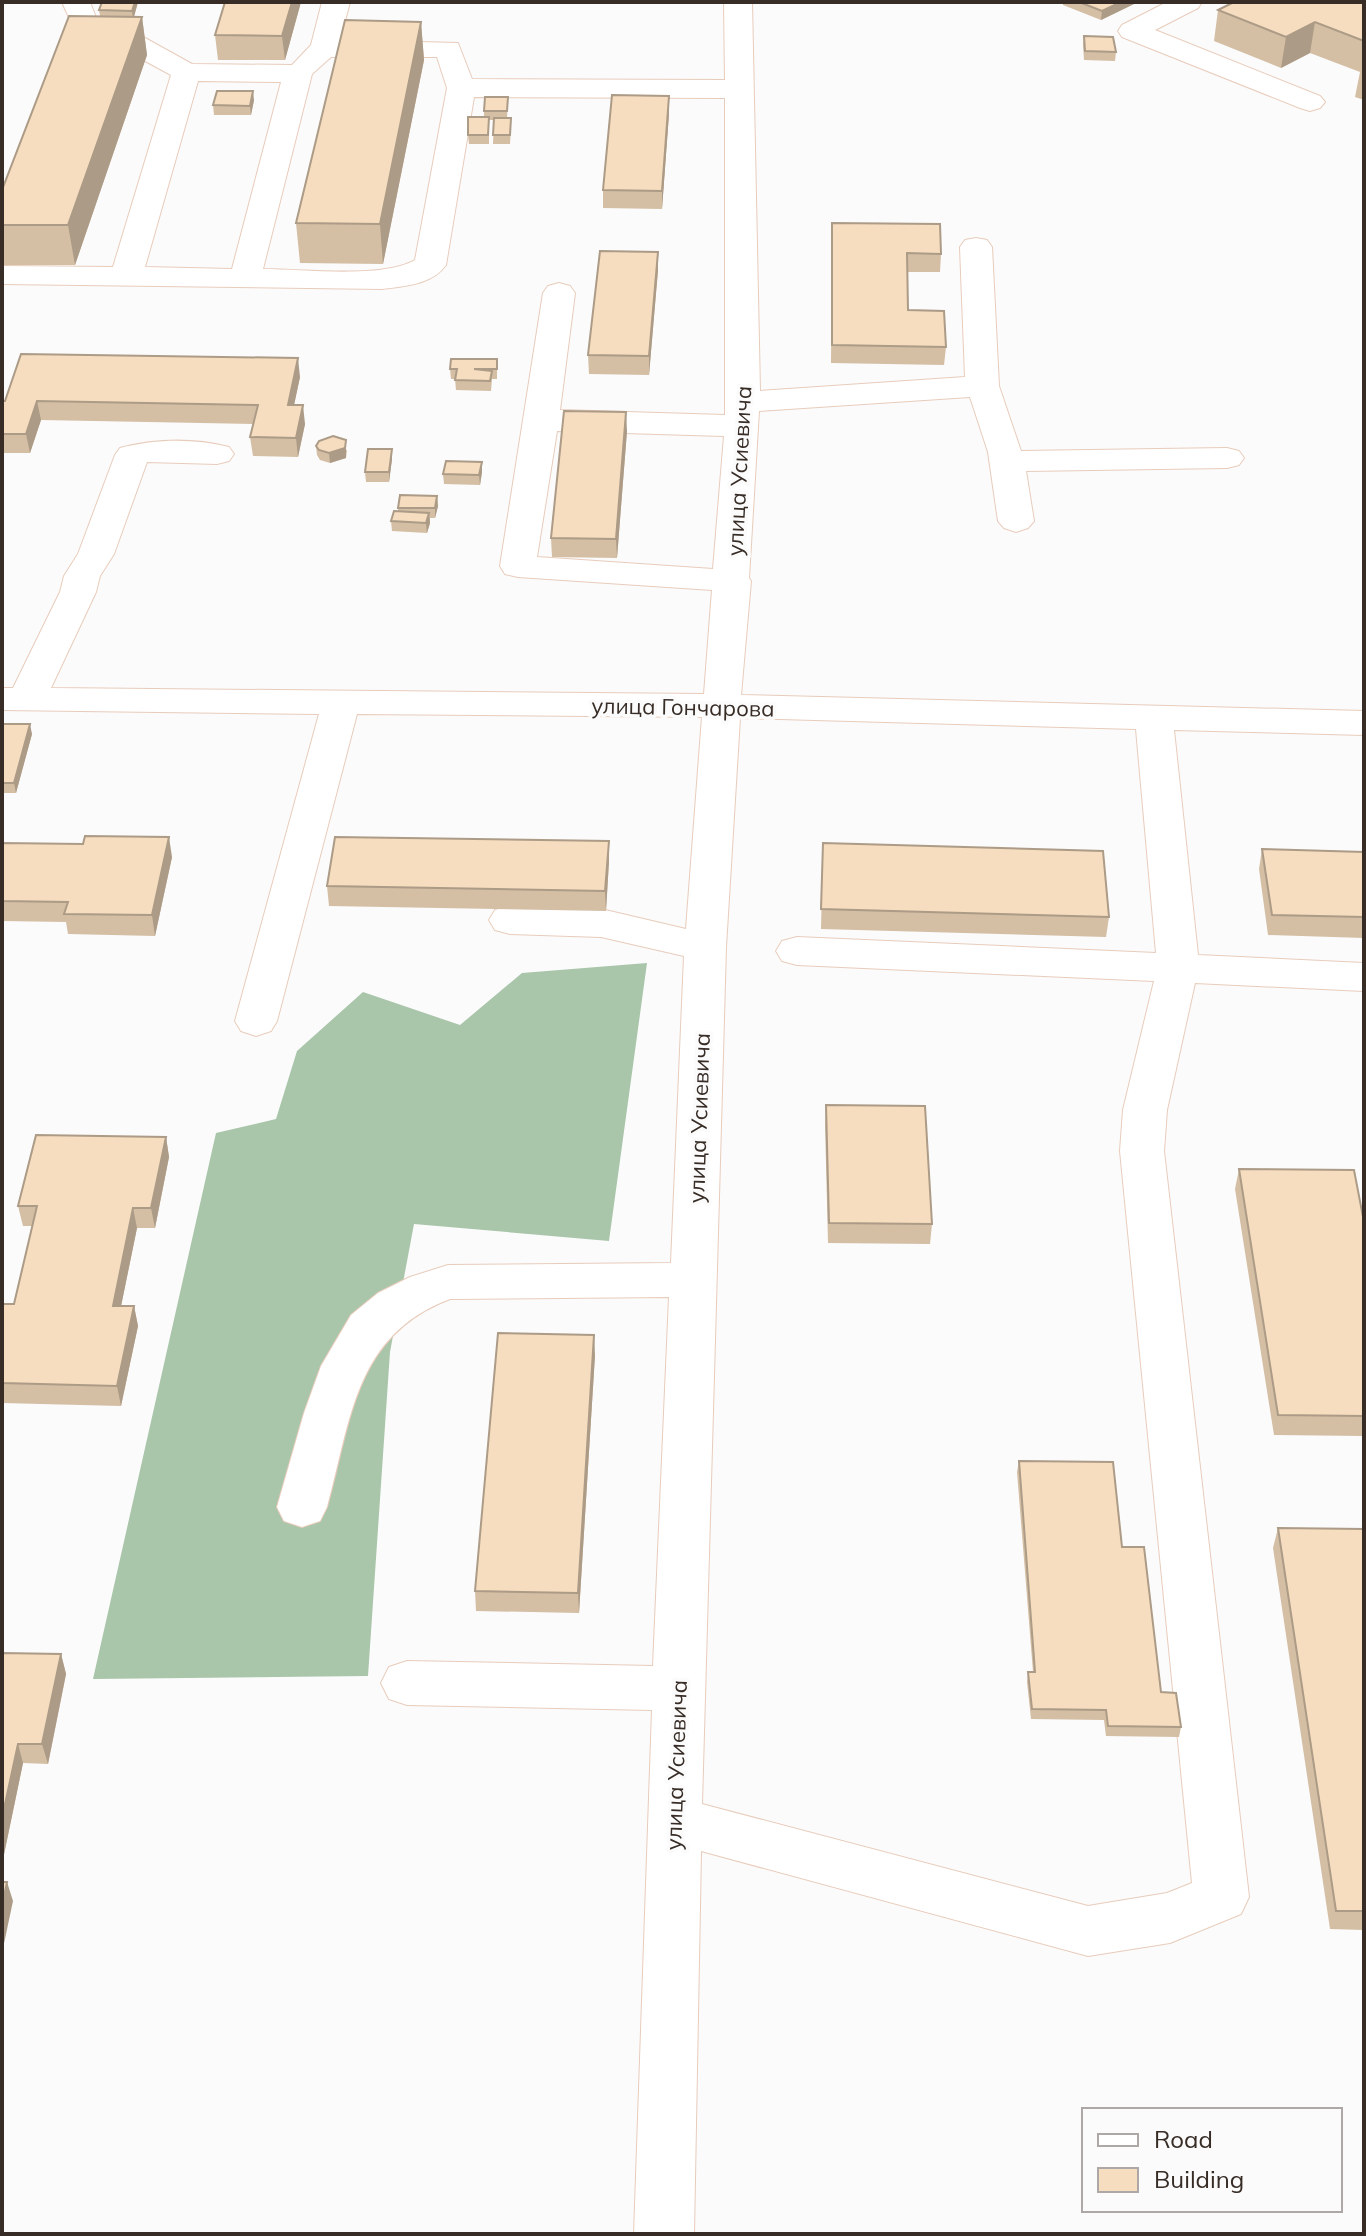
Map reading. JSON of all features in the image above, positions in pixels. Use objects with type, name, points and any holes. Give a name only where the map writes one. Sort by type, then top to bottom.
[{"type":"street","points":[[76,2],[85,25],[135,44],[186,72],[298,74]]},
{"type":"street","points":[[245,278],[298,74],[324,48],[336,2]]},
{"type":"street","name":"улица Усиевича","points":[[664,2234],[678,1689],[705,947],[721,706],[733,581],[742,414],[738,2]]},
{"type":"street","points":[[1188,2],[1132,31],[1310,102]]},
{"type":"street","points":[[2,275],[382,280],[410,276],[430,265],[461,88],[448,49],[324,48]]},
{"type":"street","points":[[126,277],[186,72]]},
{"type":"street","points":[[461,88],[739,89]]},
{"type":"street","points":[[976,247],[982,386],[996,413],[1016,521]]},
{"type":"street","points":[[559,293],[518,566],[733,581]]},
{"type":"street","points":[[542,420],[742,414],[982,386]]},
{"type":"street","points":[[14,699],[78,592],[82,576],[96,554],[132,455],[153,450],[217,454]]},
{"type":"street","points":[[1007,461],[1227,458]]},
{"type":"street","name":"улица Гончарова","points":[[14,699],[721,706],[1364,723]]},
{"type":"street","points":[[256,1021],[341,704]]},
{"type":"street","points":[[674,1820],[1088,1931],[1170,1918],[1221,1897],[1142,1151],[1145,1110],[1178,967],[1154,717]]},
{"type":"street","points":[[510,920],[601,923],[705,947]]},
{"type":"street","points":[[797,951],[1364,977]]},
{"type":"street","points":[[302,1507],[343,1368],[369,1327],[412,1294],[448,1282],[694,1280]]},
{"type":"street","points":[[407,1683],[678,1689]]},
{"type":"green space","points":[[647,963],[609,1241],[414,1224],[390,1352],[368,1676],[93,1679],[216,1133],[276,1119],[297,1051],[363,992],[460,1025],[522,973]]},
{"type":"building","points":[[102,2],[135,2],[132,11],[99,10]]},
{"type":"building","points":[[225,2],[292,2],[282,36],[215,35]]},
{"type":"building","points":[[1079,2],[1121,2],[1102,11]]},
{"type":"building","points":[[1234,2],[1364,2],[1364,41],[1315,22],[1286,37],[1218,10]]},
{"type":"building","points":[[69,16],[142,17],[68,225],[2,225],[2,190]]},
{"type":"building","points":[[345,20],[421,22],[380,224],[296,223]]},
{"type":"building","points":[[1084,36],[1113,37],[1116,52],[1085,51]]},
{"type":"building","points":[[217,91],[253,91],[250,106],[213,105]]},
{"type":"building","points":[[612,95],[669,96],[662,191],[603,190]]},
{"type":"building","points":[[485,97],[508,97],[507,111],[484,111]]},
{"type":"building","points":[[468,117],[489,117],[488,135],[468,135]]},
{"type":"building","points":[[494,118],[511,118],[510,135],[493,135]]},
{"type":"building","points":[[832,223],[940,224],[941,254],[907,253],[908,310],[944,311],[946,347],[832,345]]},
{"type":"building","points":[[600,251],[658,252],[649,356],[588,355]]},
{"type":"building","points":[[21,354],[298,358],[288,405],[303,405],[296,438],[250,437],[258,405],[37,401],[26,434],[2,434],[2,401],[5,401]]},
{"type":"building","points":[[451,359],[497,359],[497,369],[474,369],[492,371],[490,381],[455,380],[457,369],[450,369]]},
{"type":"building","points":[[564,411],[626,412],[616,539],[551,538]]},
{"type":"building","points":[[333,436],[346,440],[345,448],[329,453],[319,450],[316,446],[319,441]]},
{"type":"building","points":[[368,449],[392,449],[389,472],[365,472]]},
{"type":"building","points":[[446,461],[482,462],[479,475],[443,474]]},
{"type":"building","points":[[400,495],[437,496],[435,508],[398,508]]},
{"type":"building","points":[[394,511],[429,513],[426,523],[391,521]]},
{"type":"building","points":[[2,724],[30,724],[14,783],[2,783]]},
{"type":"building","points":[[85,836],[169,837],[152,915],[64,914],[68,902],[2,901],[2,843],[83,844]]},
{"type":"building","points":[[335,837],[609,841],[605,891],[327,886]]},
{"type":"building","points":[[823,843],[1103,851],[1109,917],[821,909]]},
{"type":"building","points":[[1262,849],[1364,852],[1364,917],[1272,915]]},
{"type":"building","points":[[826,1105],[925,1106],[932,1224],[829,1223]]},
{"type":"building","points":[[36,1135],[166,1137],[151,1208],[133,1208],[113,1306],[134,1306],[117,1386],[2,1383],[2,1304],[14,1304],[37,1206],[18,1206]]},
{"type":"building","points":[[1239,1169],[1354,1170],[1364,1222],[1364,1416],[1278,1415]]},
{"type":"building","points":[[498,1333],[594,1335],[578,1593],[475,1591]]},
{"type":"building","points":[[1019,1461],[1113,1462],[1122,1547],[1144,1547],[1161,1692],[1176,1693],[1181,1727],[1108,1726],[1106,1710],[1032,1709],[1028,1672],[1035,1672]]},
{"type":"building","points":[[1278,1528],[1364,1529],[1364,1911],[1336,1911]]},
{"type":"building","points":[[2,1653],[61,1654],[42,1744],[18,1744],[2,1818]]},
{"type":"building","points":[[2,1882],[7,1882],[2,1906]]}]
